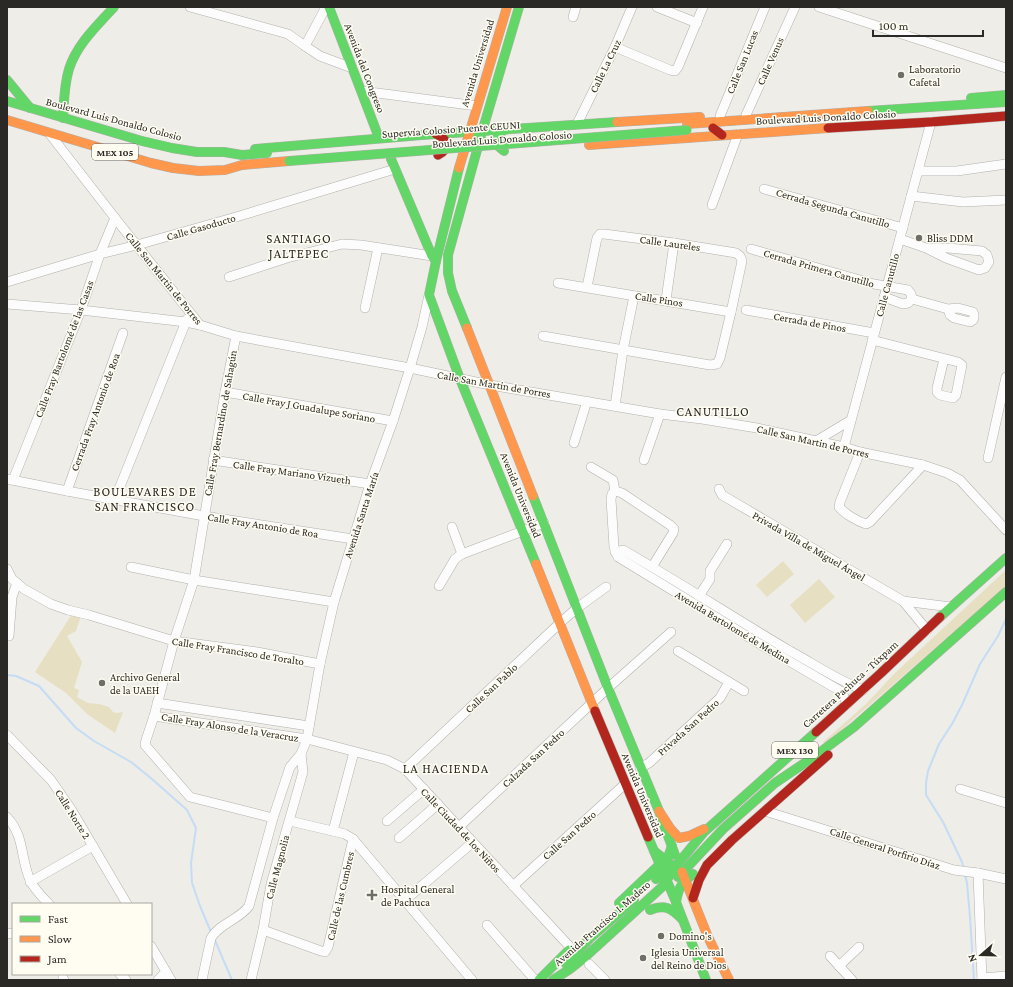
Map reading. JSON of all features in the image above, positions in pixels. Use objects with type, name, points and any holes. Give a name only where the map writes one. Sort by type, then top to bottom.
[{"type":"main road","points":[[63,118],[64,90],[70,63],[77,50],[114,7]]},
{"type":"main road","name":"Avenida del Congreso","points":[[327,7],[362,91],[379,138]]},
{"type":"main road","name":"Avenida Universidad","points":[[507,7],[476,106],[434,259],[429,295],[460,379],[523,531],[545,558],[577,608],[640,768],[659,811],[671,845]]},
{"type":"main road","name":"Avenida Universidad","points":[[519,7],[476,152],[448,255],[448,273],[452,291],[544,523],[545,558],[560,623],[592,704],[654,851]]},
{"type":"main road","name":"Boulevard Luis Donaldo Colosio","points":[[7,80],[31,108]]},
{"type":"main road","name":"Boulevard Luis Donaldo Colosio","points":[[7,101],[142,141],[198,152],[224,152],[379,138],[469,133],[577,124],[715,122],[746,115],[1006,95]]},
{"type":"main road","points":[[715,122],[1006,102]]},
{"type":"main road","points":[[715,122],[1006,107]]},
{"type":"main road","name":"Boulevard Luis Donaldo Colosio","points":[[7,120],[151,163],[173,168],[199,171],[1006,116]]},
{"type":"main road","points":[[715,122],[722,135]]},
{"type":"main road","name":"Supervía Colosio Puente CEUNI","points":[[289,156],[687,127],[715,122]]},
{"type":"main road","points":[[504,130],[497,135],[496,139],[497,146],[504,151]]},
{"type":"main road","points":[[436,134],[442,137],[447,143],[446,150],[438,155]]},
{"type":"main road","points":[[224,152],[289,156]]},
{"type":"main road","points":[[225,170],[242,165],[289,156]]},
{"type":"main road","points":[[391,158],[434,259]]},
{"type":"main road","name":"Carretera Pachuca - Túxpam","points":[[673,874],[704,832],[882,673],[951,607],[1006,558]]},
{"type":"main road","name":"MEX 130","points":[[673,874],[775,783],[854,727],[1006,592]]},
{"type":"main road","points":[[793,771],[819,740],[860,703],[882,673]]},
{"type":"main road","points":[[693,898],[699,880],[707,865],[732,840],[842,743],[854,727]]},
{"type":"main road","points":[[659,811],[670,828],[679,838],[691,836],[710,827]]},
{"type":"main road","points":[[671,845],[673,874],[679,891],[676,905],[706,980]]},
{"type":"main road","points":[[654,851],[663,853],[671,845]]},
{"type":"main road","points":[[654,851],[693,898],[708,937],[729,980]]},
{"type":"main road","points":[[539,980],[628,895],[673,874]]},
{"type":"main road","name":"Avenida Francisco I. Madero","points":[[577,974],[650,910],[666,894],[673,874]]},
{"type":"main road","name":"Avenida Francisco I. Madero","points":[[553,980],[585,957],[662,887],[673,874]]},
{"type":"main road","points":[[676,905],[678,905],[682,900],[693,898]]},
{"type":"main road","points":[[650,910],[657,907],[666,907],[672,909],[682,919]]},
{"type":"street","points":[[190,7],[288,34],[320,56],[352,68]]},
{"type":"street","points":[[305,46],[327,7]]},
{"type":"street","points":[[573,17],[576,7]]},
{"type":"street","name":"Calle La Cruz","points":[[577,124],[615,47],[632,7]]},
{"type":"street","points":[[657,7],[697,23]]},
{"type":"street","points":[[615,47],[675,71],[703,7]]},
{"type":"street","name":"Calle San Lucas","points":[[715,122],[765,7]]},
{"type":"street","name":"Calle Venus","points":[[746,115],[794,7]]},
{"type":"street","points":[[819,7],[1006,68]]},
{"type":"street","points":[[362,91],[476,106]]},
{"type":"street","name":"Calle Canutillo","points":[[844,447],[931,122]]},
{"type":"street","name":"Calle San Martin de Porres","points":[[49,133],[200,325],[236,336],[410,368],[490,385],[660,414],[757,428],[923,465],[947,473],[960,480],[1006,530]]},
{"type":"street","points":[[712,206],[738,134]]},
{"type":"street","points":[[918,171],[957,171],[1006,164]]},
{"type":"street","name":"Calle Gasoducto","points":[[7,282],[100,254],[236,217],[395,169]]},
{"type":"street","name":"Cerrada Segunda Canutillo","points":[[764,189],[903,228]]},
{"type":"street","points":[[911,196],[963,202],[1006,200]]},
{"type":"street","name":"Calle Fray Bartolomé de las Casas","points":[[10,480],[81,310],[100,254],[115,218]]},
{"type":"street","name":"Calle Laureles","points":[[586,287],[597,238],[600,234],[674,243],[736,253],[740,256],[742,261],[732,312]]},
{"type":"street","points":[[900,239],[979,270],[986,268],[989,262],[989,258],[985,252],[982,251],[926,248]]},
{"type":"street","points":[[666,300],[674,243]]},
{"type":"street","points":[[229,277],[287,258],[342,244],[361,245],[434,259]]},
{"type":"street","points":[[365,308],[378,248]]},
{"type":"street","name":"Cerrada Primera Canutillo","points":[[751,249],[874,284],[908,290],[912,299]]},
{"type":"street","points":[[966,266],[970,250]]},
{"type":"street","name":"Calle Pinos","points":[[558,283],[732,312]]},
{"type":"street","name":"Avenida Santa María","points":[[301,754],[307,739],[320,664],[334,602],[370,484],[393,422],[410,368],[422,327],[429,295]]},
{"type":"street","points":[[615,406],[623,350],[634,296]]},
{"type":"street","points":[[884,297],[903,304],[908,303],[912,299],[948,309]]},
{"type":"street","points":[[7,304],[81,310],[186,322],[200,325]]},
{"type":"street","name":"Cerrada de Pinos","points":[[746,310],[873,337],[944,359]]},
{"type":"street","points":[[543,336],[710,365],[717,364],[720,358],[732,312]]},
{"type":"street","points":[[115,499],[190,313]]},
{"type":"street","name":"Cerrada Fray Antonio de Roa","points":[[67,491],[123,333]]},
{"type":"street","name":"Calle Fray Bernardino de Sahagún","points":[[236,336],[213,460],[194,580],[174,641],[145,745],[190,797],[273,818]]},
{"type":"street","points":[[988,458],[1004,392],[1006,376]]},
{"type":"street","name":"Calle Fray J Guadalupe Soriano","points":[[225,392],[393,422]]},
{"type":"street","points":[[574,443],[587,401]]},
{"type":"street","points":[[644,460],[660,414]]},
{"type":"street","points":[[816,441],[851,420]]},
{"type":"street","points":[[860,452],[839,507],[842,511],[866,524],[870,522],[923,465]]},
{"type":"street","name":"Calle Fray Mariano Vizueth","points":[[213,460],[370,484]]},
{"type":"street","points":[[591,467],[613,480],[615,491],[612,494],[611,499],[614,547],[616,552]]},
{"type":"street","name":"Calle Fray Antonio de Roa","points":[[10,480],[204,516],[353,539]]},
{"type":"street","name":"Privada Villa de Miguel Ángel","points":[[719,489],[722,495],[903,601],[927,630]]},
{"type":"street","points":[[615,491],[622,493],[674,529],[652,567]]},
{"type":"street","points":[[439,586],[455,559],[462,554],[544,523]]},
{"type":"street","points":[[452,527],[462,554]]},
{"type":"street","points":[[699,596],[710,579],[710,571],[727,544]]},
{"type":"street","name":"Avenida Bartolomé de Medina","points":[[847,704],[842,692],[762,640],[699,596],[623,550],[616,552],[618,557],[762,640],[862,690]]},
{"type":"street","points":[[131,567],[194,580],[334,602]]},
{"type":"street","name":"Calle Fray Francisco de Toralto","points":[[7,569],[12,580],[24,589],[51,604],[68,610],[174,641],[257,652],[320,664]]},
{"type":"street","points":[[8,636],[12,597],[12,580]]},
{"type":"street","name":"Calle San Pablo","points":[[405,769],[560,623],[577,608],[606,587]]},
{"type":"street","name":"Privada Villa de Miguel Ángel","points":[[903,601],[951,607]]},
{"type":"street","points":[[916,616],[927,604]]},
{"type":"street","name":"Calzada San Pedro","points":[[459,827],[608,688],[671,632]]},
{"type":"street","points":[[678,651],[744,691]]},
{"type":"street","name":"Privada San Pedro","points":[[640,768],[649,763],[720,698],[730,682]]},
{"type":"street","name":"Calle Fray Alonso de la Veracruz","points":[[157,703],[309,726]]},
{"type":"street","name":"Calle Fray Alonso de la Veracruz","points":[[154,716],[307,739]]},
{"type":"street","name":"Calle Norte 2","points":[[7,735],[51,780],[72,809],[126,903]]},
{"type":"street","name":"Calle Ciudad de los Niños","points":[[307,739],[387,760],[405,769],[571,948]]},
{"type":"street","points":[[333,831],[354,752]]},
{"type":"street","points":[[202,980],[213,934],[224,924],[244,912],[249,906],[273,818],[290,767],[301,754]]},
{"type":"street","name":"Calle Magnolia","points":[[251,980],[263,930],[271,884],[303,772],[301,754]]},
{"type":"street","name":"Calle San Pedro","points":[[513,886],[625,784]]},
{"type":"street","points":[[387,821],[424,789]]},
{"type":"street","points":[[960,789],[1006,803]]},
{"type":"street","points":[[399,838],[438,804]]},
{"type":"street","name":"Calle General Porfirio Díaz","points":[[765,811],[954,870],[1006,879]]},
{"type":"street","points":[[7,817],[12,823],[20,839],[30,882],[48,903]]},
{"type":"street","points":[[290,821],[345,834],[352,839],[472,980]]},
{"type":"street","name":"Calle de las Cumbres","points":[[263,930],[325,952],[328,947],[352,839]]},
{"type":"street","points":[[404,901],[472,842]]},
{"type":"street","points":[[30,882],[93,846]]},
{"type":"street","points":[[976,873],[982,979],[1006,976]]},
{"type":"street","points":[[487,925],[535,980]]},
{"type":"street","points":[[839,966],[859,947]]},
{"type":"street","points":[[152,948],[168,976],[158,980]]},
{"type":"street","points":[[830,956],[852,980]]},
{"type":"street","points":[[588,964],[605,980]]},
{"type":"shaded area","points":[[783,561],[794,574],[767,597],[756,585]]},
{"type":"shaded area","points":[[1006,570],[1006,586],[825,744],[823,742],[867,703],[895,673]]},
{"type":"shaded area","points":[[819,579],[835,597],[805,623],[790,605]]},
{"type":"shaded area","points":[[72,614],[81,616],[76,631],[67,636],[82,662],[74,688],[79,690],[77,697],[88,703],[109,707],[113,712],[123,712],[115,733],[87,714],[66,693],[35,672]]},
{"type":"waterway","points":[[964,869],[943,822],[926,795],[928,771],[939,744],[962,705],[980,664],[998,636],[1006,619]]},
{"type":"waterway","points":[[7,675],[16,676],[39,686],[76,728],[94,741],[131,762],[187,810],[196,828],[191,863],[192,883],[211,932]]},
{"type":"waterway","points":[[965,875],[970,917],[974,980]]},
{"type":"waterway","points":[[214,938],[232,980]]},
{"type":"traffic: fast","points":[[63,118],[66,81],[69,69],[77,51],[82,43],[114,7]]},
{"type":"traffic: fast","points":[[329,7],[379,138]]},
{"type":"traffic: fast","points":[[467,328],[452,291],[448,273],[448,255],[519,7]]},
{"type":"traffic: fast","points":[[7,80],[30,108]]},
{"type":"traffic: fast","points":[[971,98],[1006,95]]},
{"type":"traffic: fast","points":[[7,101],[142,141],[172,148],[197,152],[224,152],[242,155],[267,153]]},
{"type":"traffic: fast","points":[[868,111],[1006,102]]},
{"type":"traffic: fast","points":[[255,149],[422,135],[617,122]]},
{"type":"traffic: fast","points":[[504,130],[498,135],[496,140],[498,146],[504,151]]},
{"type":"traffic: fast","points":[[289,161],[687,130]]},
{"type":"traffic: fast","points":[[391,159],[432,256],[436,261]]},
{"type":"traffic: fast","points":[[459,168],[429,295],[460,379],[536,564]]},
{"type":"traffic: fast","points":[[533,496],[608,688],[659,811],[675,855]]},
{"type":"traffic: fast","points":[[940,617],[1006,558]]},
{"type":"traffic: fast","points":[[678,877],[723,829],[775,783],[854,727],[1006,592]]},
{"type":"traffic: fast","points":[[553,980],[585,957],[662,887],[676,866],[704,832],[816,732]]},
{"type":"traffic: fast","points":[[648,837],[676,902],[706,980]]},
{"type":"traffic: fast","points":[[656,879],[664,868],[672,846]]},
{"type":"traffic: fast","points":[[654,851],[673,866]]},
{"type":"traffic: fast","points":[[619,903],[659,865]]},
{"type":"traffic: fast","points":[[676,902],[681,886],[693,874]]},
{"type":"traffic: fast","points":[[566,964],[590,938],[634,900]]},
{"type":"traffic: fast","points":[[650,910],[660,907],[668,908],[682,919]]},
{"type":"traffic: fast","points":[[539,980],[569,950]]},
{"type":"traffic: slow","points":[[459,168],[507,7]]},
{"type":"traffic: slow","points":[[687,124],[868,111]]},
{"type":"traffic: slow","points":[[617,122],[700,117]]},
{"type":"traffic: slow","points":[[7,120],[151,163],[173,168],[199,171],[225,170],[242,165],[289,161]]},
{"type":"traffic: slow","points":[[589,145],[828,128]]},
{"type":"traffic: slow","points":[[467,328],[533,496]]},
{"type":"traffic: slow","points":[[536,564],[595,711]]},
{"type":"traffic: slow","points":[[659,811],[670,828],[679,838],[689,836],[704,829]]},
{"type":"traffic: slow","points":[[682,872],[708,937],[729,980]]},
{"type":"traffic: jam","points":[[828,128],[1006,116]]},
{"type":"traffic: jam","points":[[713,128],[722,135]]},
{"type":"traffic: jam","points":[[436,134],[442,137],[447,143],[445,150],[438,155]]},
{"type":"traffic: jam","points":[[816,732],[940,617]]},
{"type":"traffic: jam","points":[[595,711],[648,837]]},
{"type":"traffic: jam","points":[[693,898],[699,880],[707,865],[732,840],[828,755]]},
{"type":"place","name":"Laboratorio Cafetal","points":[[901,75]]},
{"type":"place","name":"Bliss DDM","points":[[919,238]]},
{"type":"place","name":"Archivo General de la UAEH","points":[[102,683]]},
{"type":"place","name":"Hospital General de Pachuca","points":[[372,895]]},
{"type":"place","name":"Domino's","points":[[661,936]]},
{"type":"place","name":"Iglesia Universal del Reino de Dios","points":[[643,958]]},
{"type":"district","name":"SANTIAGO JALTEPEC","points":[[299,246]]},
{"type":"district","name":"CANUTILLO","points":[[713,411]]},
{"type":"district","name":"BOULEVARES DE SAN FRANCISCO","points":[[145,498]]},
{"type":"district","name":"LA HACIENDA","points":[[446,768]]}]
